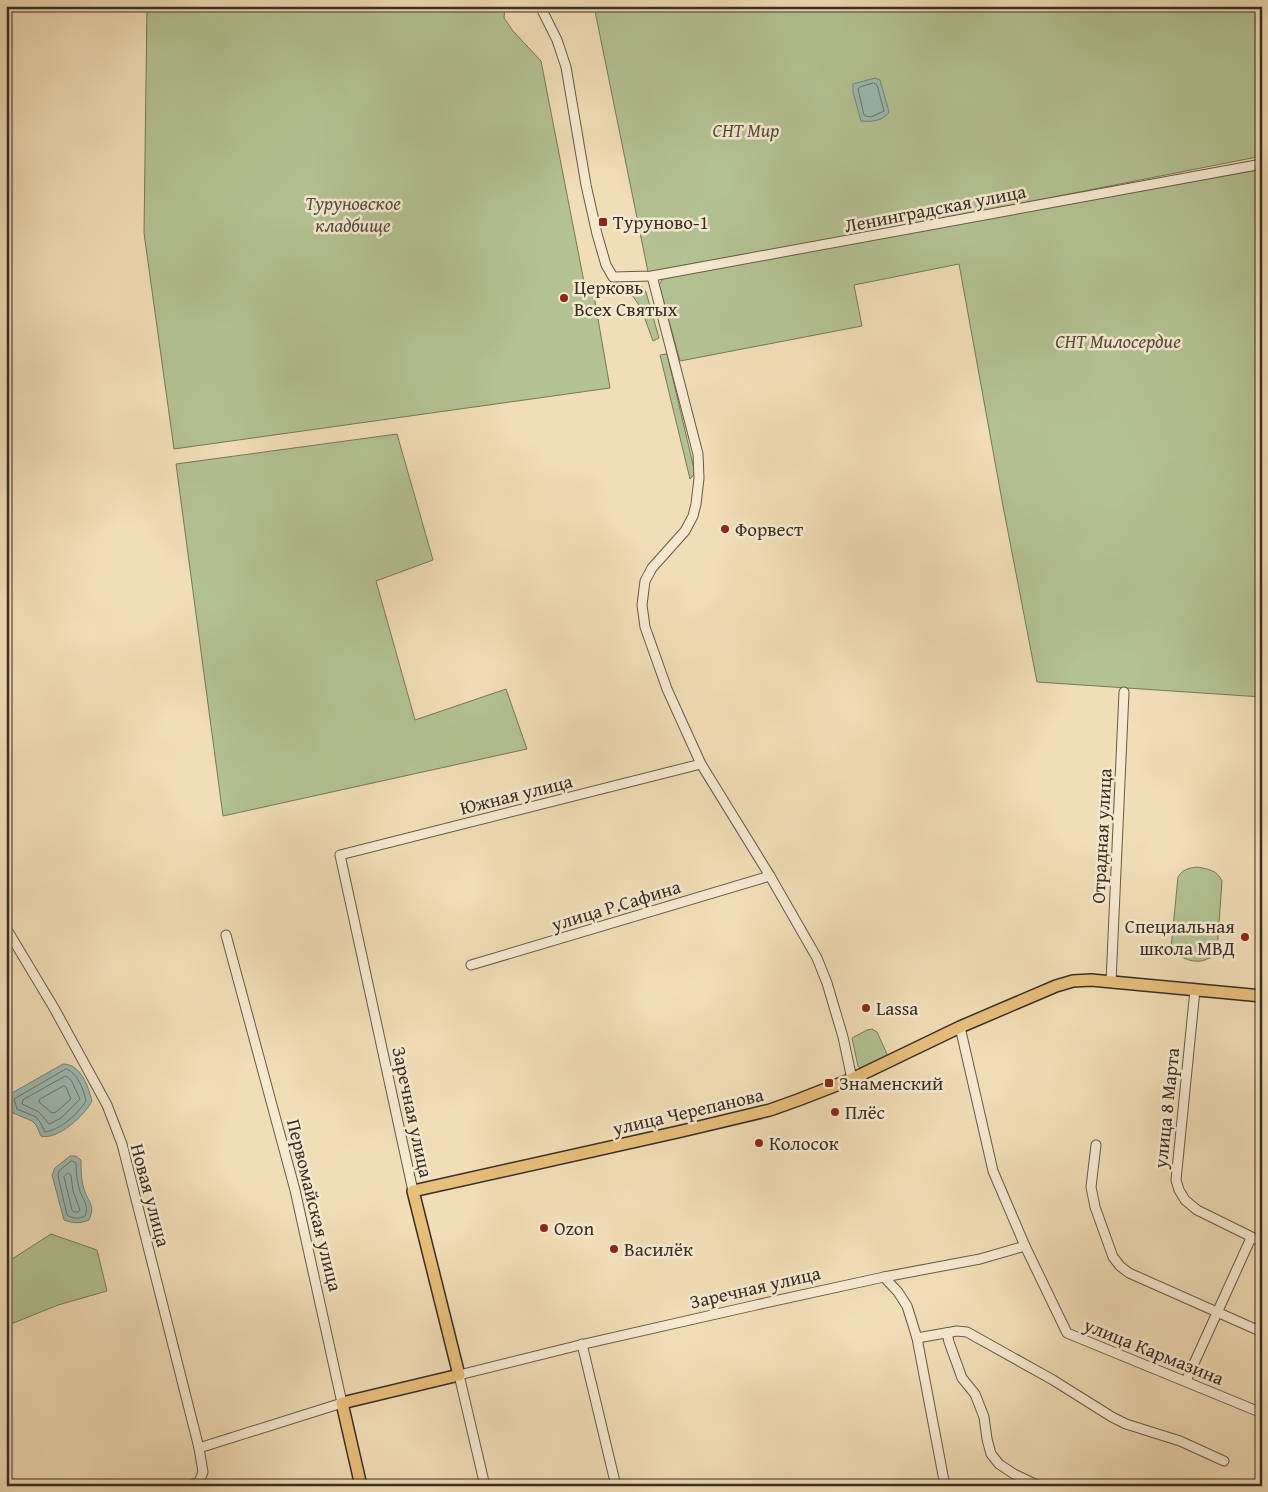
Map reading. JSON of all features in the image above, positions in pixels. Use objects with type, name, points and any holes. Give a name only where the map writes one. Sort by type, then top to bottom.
[{"type":"main road","name":"улица Черепанова","points":[[413,1191],[682,1132],[770,1110],[852,1079],[960,1027],[1065,983],[1081,980],[1262,996]]},
{"type":"main road","name":"Заречная улица","points":[[342,1403],[459,1375],[413,1191]]},
{"type":"main road","name":"Первомайская улица","points":[[342,1403],[361,1486]]},
{"type":"street","name":"Ленинградская улица","points":[[540,6],[557,40],[566,67],[586,185],[597,234],[606,264],[613,277],[652,276],[1262,164]]},
{"type":"street","points":[[652,276],[698,454],[699,478],[693,516],[685,532],[652,568],[645,581],[642,605],[645,628],[667,690],[701,764],[810,944],[827,983],[843,1036],[852,1079]]},
{"type":"street","name":"Отрадная улица","points":[[1111,982],[1124,692]]},
{"type":"street","name":"Южная улица","points":[[340,855],[701,764]]},
{"type":"street","name":"Заречная улица","points":[[340,855],[413,1191]]},
{"type":"street","name":"улица Р.Сафина","points":[[471,965],[770,876]]},
{"type":"street","name":"Новая улица","points":[[6,928],[54,1008],[107,1105],[122,1144],[199,1448],[203,1472],[198,1482],[188,1486]]},
{"type":"street","name":"Первомайская улица","points":[[226,935],[295,1190],[342,1403]]},
{"type":"street","name":"улица 8 Марта","points":[[1195,990],[1176,1180],[1185,1200],[1197,1210],[1262,1242]]},
{"type":"street","points":[[960,1027],[993,1171],[1025,1246]]},
{"type":"street","points":[[1096,1145],[1091,1187],[1095,1207],[1113,1258],[1120,1266],[1129,1274],[1262,1332]]},
{"type":"street","points":[[1186,1381],[1251,1238]]},
{"type":"street","name":"Заречная улица","points":[[485,1486],[459,1375],[582,1344],[884,1276],[980,1259],[1025,1246]]},
{"type":"street","name":"улица Кармазина","points":[[1025,1246],[1067,1332],[1262,1413]]},
{"type":"street","points":[[884,1276],[907,1306],[917,1338],[944,1486]]},
{"type":"street","points":[[917,1338],[967,1332],[1052,1380],[1112,1417],[1126,1424],[1180,1441],[1224,1461]]},
{"type":"street","points":[[948,1334],[962,1378],[975,1394],[984,1417],[991,1454],[998,1464],[1039,1486]]},
{"type":"street","points":[[582,1344],[616,1486]]},
{"type":"street","name":"Заречная улица","points":[[199,1448],[342,1403]]},
{"type":"green space","name":"Туруновское кладбище","points":[[147,6],[505,6],[504,18],[513,31],[541,61],[585,287],[594,296],[610,388],[174,449],[144,233]]},
{"type":"green space","name":"СНТ Мир","points":[[594,6],[1262,6],[1262,156],[947,218],[648,272]]},
{"type":"green space","name":"СНТ Милосердие","points":[[1262,169],[1262,697],[1037,682],[959,264],[854,285],[862,326],[680,361],[659,285],[664,277]]},
{"type":"green space","points":[[640,284],[646,292],[659,338],[653,341],[641,308],[630,292],[632,286]]},
{"type":"green space","points":[[667,354],[695,473],[690,479],[660,355]]},
{"type":"green space","points":[[397,434],[433,560],[376,581],[415,720],[506,689],[527,749],[223,816],[176,464]]},
{"type":"green space","points":[[1197,867],[1215,872],[1222,881],[1217,952],[1203,961],[1187,959],[1178,955],[1171,948],[1178,877],[1186,870]]},
{"type":"green space","points":[[872,1029],[877,1032],[887,1054],[886,1059],[861,1069],[858,1066],[852,1038]]},
{"type":"green space","points":[[51,1234],[97,1250],[107,1291],[58,1305],[6,1326],[6,1263]]},
{"type":"water","points":[[875,78],[880,80],[889,112],[884,117],[876,120],[861,121],[853,92],[853,84]]},
{"type":"water","points":[[63,1064],[75,1068],[83,1077],[92,1101],[70,1126],[55,1135],[41,1136],[32,1121],[13,1113],[8,1099],[12,1093]]},
{"type":"water","points":[[70,1156],[76,1156],[81,1160],[83,1186],[92,1207],[89,1220],[82,1222],[64,1220],[52,1175],[55,1168]]},
{"type":"place","name":"Туруново-1","points":[[603,222]]},
{"type":"place","name":"Церковь Всех Святых","points":[[564,298]]},
{"type":"place","name":"Форвест","points":[[725,529]]},
{"type":"place","name":"Специальная школа МВД","points":[[1245,937]]},
{"type":"place","name":"Lassa","points":[[866,1008]]},
{"type":"place","name":"Знаменский","points":[[829,1083]]},
{"type":"place","name":"Плёс","points":[[835,1112]]},
{"type":"place","name":"Колосок","points":[[759,1143]]},
{"type":"place","name":"Ozon","points":[[544,1228]]},
{"type":"place","name":"Василёк","points":[[614,1249]]}]
